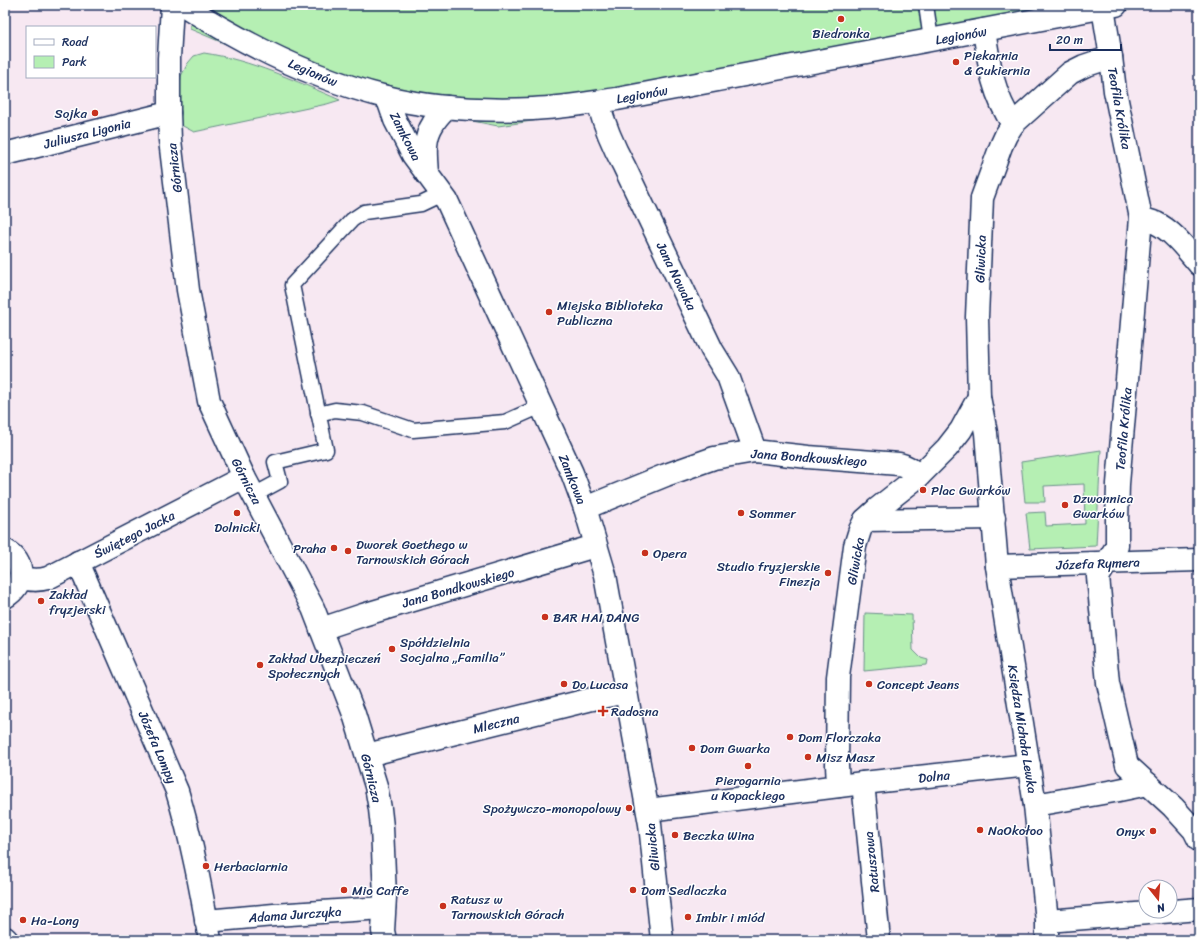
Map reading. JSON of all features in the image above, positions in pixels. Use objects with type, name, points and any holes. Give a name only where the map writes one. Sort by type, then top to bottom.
[{"type":"street","name":"Górnicza","points":[[172,5],[168,58],[170,140],[188,290],[209,401],[249,486],[313,608],[354,714],[376,786],[381,815],[385,897],[383,931],[385,940]]},
{"type":"street","name":"Legionów","points":[[183,5],[212,24],[298,67],[346,85],[387,97],[447,107],[492,110],[533,109],[598,102],[1109,6]]},
{"type":"street","name":"Teofila Królika","points":[[1109,6],[1111,56],[1115,90],[1141,218],[1118,484],[1116,520],[1117,546],[1098,578],[1108,683],[1127,765],[1193,820],[1194,830],[1199,840]]},
{"type":"street","points":[[984,30],[995,87],[1006,114],[1013,124]]},
{"type":"street","name":"Gliwicka","points":[[662,940],[648,810],[838,786],[836,765],[838,677],[855,546],[865,520],[994,518],[986,432],[979,397],[977,317],[982,198],[1000,146],[1013,124],[1070,73],[1111,56]]},
{"type":"street","name":"Zamkowa","points":[[387,97],[395,120],[413,155],[447,201],[572,473],[585,508],[604,575],[648,810]]},
{"type":"street","name":"Jana Nowaka","points":[[598,102],[614,148],[712,350],[728,376],[755,451]]},
{"type":"street","name":"Zamkowa","points":[[427,174],[426,147],[428,134],[433,124],[447,107]]},
{"type":"street","name":"Juliusza Ligonia","points":[[5,154],[169,112]]},
{"type":"street","points":[[1141,218],[1156,223],[1168,230],[1179,240],[1199,264]]},
{"type":"street","points":[[865,520],[876,509],[919,476],[947,448],[961,430],[979,397]]},
{"type":"street","name":"Jana Bondkowskiego","points":[[585,508],[659,478],[714,458],[755,451],[808,457],[899,464],[910,468],[919,476]]},
{"type":"street","name":"Świętego Jacka","points":[[20,578],[42,580],[78,562],[249,486]]},
{"type":"street","name":"Księdza Michała Lewka","points":[[994,518],[997,566],[1029,765],[1047,931]]},
{"type":"street","name":"Jana Bondkowskiego","points":[[321,629],[363,615],[595,546]]},
{"type":"street","points":[[5,550],[15,558],[21,571],[20,578],[15,589],[5,597]]},
{"type":"street","name":"Józefa Rymera","points":[[997,566],[1199,560]]},
{"type":"street","name":"Józefa Lompy","points":[[78,562],[177,791],[191,840],[208,931]]},
{"type":"street","name":"Mleczna","points":[[367,755],[588,700],[626,692]]},
{"type":"street","name":"Dolna","points":[[838,786],[1029,765]]},
{"type":"street","name":"Ratuszowa","points":[[864,783],[879,940]]},
{"type":"street","points":[[1034,805],[1148,784]]},
{"type":"street","name":"Adama Jurczyka","points":[[208,931],[274,915],[384,908]]},
{"type":"street","points":[[1047,931],[1199,909]]},
{"type":"lane","points":[[926,5],[932,40]]},
{"type":"lane","points":[[249,486],[280,481],[276,462],[326,450],[292,285],[352,220],[364,212],[421,204],[442,194]]},
{"type":"lane","points":[[318,414],[335,410],[363,413],[412,430],[504,422],[541,406]]},
{"type":"green space","points":[[191,5],[1146,5],[1103,18],[642,105],[498,126],[354,98],[190,29]]},
{"type":"green space","points":[[204,53],[222,56],[256,66],[340,100],[194,132],[181,125],[179,98],[181,76],[188,63],[194,56]]},
{"type":"green space","points":[[1101,450],[1096,546],[1030,549],[1026,513],[1045,512],[1046,526],[1085,524],[1084,484],[1044,486],[1045,502],[1025,502],[1021,462]]},
{"type":"green space","points":[[865,613],[912,615],[913,650],[921,658],[928,660],[927,665],[864,671]]},
{"type":"place","name":"Biedronka","points":[[841,19]]},
{"type":"place","name":"Piekarnia & Cukiernia","points":[[956,62]]},
{"type":"place","name":"Sojka","points":[[95,113]]},
{"type":"place","name":"Miejska Biblioteka Publiczna","points":[[549,312]]},
{"type":"place","name":"Plac Gwarków","points":[[923,490]]},
{"type":"place","name":"Dzwonnica Gwarków","points":[[1065,505]]},
{"type":"place","name":"Dolnicki","points":[[237,513]]},
{"type":"place","name":"Sommer","points":[[741,513]]},
{"type":"place","name":"Praha","points":[[334,548]]},
{"type":"place","name":"Dworek Goethego w Tarnowskich Górach","points":[[348,551]]},
{"type":"place","name":"Opera","points":[[645,553]]},
{"type":"place","name":"Studio fryzjerskie Finezja","points":[[828,573]]},
{"type":"place","name":"Zakład fryzjerski","points":[[41,601]]},
{"type":"place","name":"BAR HAI DANG","points":[[545,617]]},
{"type":"place","name":"Spółdzielnia Socjalna „Familia”","points":[[392,649]]},
{"type":"place","name":"Zakład Ubezpieczeń Społecznych","points":[[260,665]]},
{"type":"place","name":"Do Lucasa","points":[[564,684]]},
{"type":"place","name":"Concept Jeans","points":[[869,684]]},
{"type":"place","name":"Radosna","points":[[603,711]]},
{"type":"place","name":"Dom Florczaka","points":[[790,737]]},
{"type":"place","name":"Dom Gwarka","points":[[692,748]]},
{"type":"place","name":"Misz Masz","points":[[808,757]]},
{"type":"place","name":"Pierogarnia u Kopackiego","points":[[748,766]]},
{"type":"place","name":"Spożywczo-monopolowy","points":[[629,808]]},
{"type":"place","name":"NaOkołoo","points":[[980,830]]},
{"type":"place","name":"Onyx","points":[[1153,831]]},
{"type":"place","name":"Beczka Wina","points":[[675,835]]},
{"type":"place","name":"Herbaciarnia","points":[[206,866]]},
{"type":"place","name":"Mio Caffe","points":[[344,890]]},
{"type":"place","name":"Dom Sedlaczka","points":[[633,890]]},
{"type":"place","name":"Ratusz w Tarnowskich Górach","points":[[443,906]]},
{"type":"place","name":"Imbir i miód","points":[[688,917]]},
{"type":"place","name":"Ha-Long","points":[[23,920]]}]
